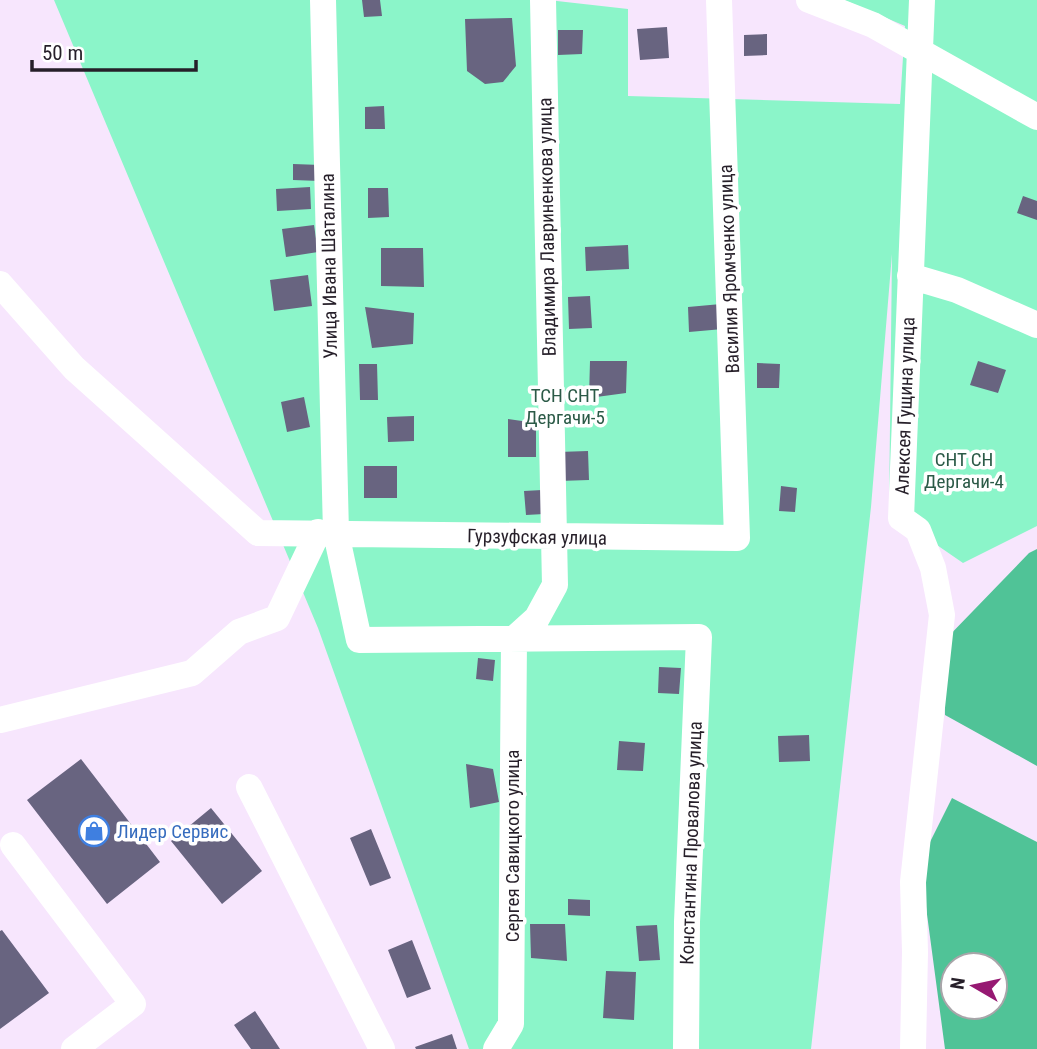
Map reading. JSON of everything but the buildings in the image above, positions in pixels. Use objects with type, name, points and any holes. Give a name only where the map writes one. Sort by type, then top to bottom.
[{"type":"street","name":"Улица Ивана Шаталина","points":[[323,0],[327,532],[359,640],[514,639]]},
{"type":"street","name":"Владимира Лавриненкова улица","points":[[514,639],[537,618],[555,585],[543,0]]},
{"type":"street","name":"Василия Яромченко улица","points":[[719,0],[737,538]]},
{"type":"street","points":[[809,0],[873,25],[1037,117]]},
{"type":"street","name":"Алексея Гущина улица","points":[[913,1049],[913,882],[942,615],[933,568],[918,530],[901,518],[922,0]]},
{"type":"street","points":[[910,276],[957,290],[1037,325]]},
{"type":"street","name":"Гурзуфская улица","points":[[0,284],[74,369],[258,533],[737,538]]},
{"type":"street","points":[[0,720],[192,673],[239,632],[277,618],[327,532]]},
{"type":"street","name":"Константина Провалова улица","points":[[514,639],[699,637],[687,922],[686,1049]]},
{"type":"street","name":"Сергея Савицкого улица","points":[[496,1049],[511,1024],[514,639]]},
{"type":"street","points":[[249,787],[382,1049]]},
{"type":"street","points":[[13,845],[133,1004],[74,1049]]},
{"type":"green space","name":"ТСН СНТ Дергачи-5","points":[[54,0],[548,0],[628,9],[628,96],[900,104],[905,26],[844,0],[1037,0],[1037,526],[963,563],[889,512],[892,254],[871,507],[811,1049],[469,1049],[318,628]]},
{"type":"green space","points":[[1037,549],[1037,766],[945,715],[942,643],[1029,553]]},
{"type":"green space","points":[[952,798],[1037,842],[1037,1049],[945,1049],[941,1021],[1009,1021],[1009,951],[939,951],[939,1004],[920,862]]},
{"type":"place","name":"Лидер Сервис","points":[[94,831]]},
{"type":"park label","name":"СНТ СН Дергачи-4","points":[[964,470]]}]
